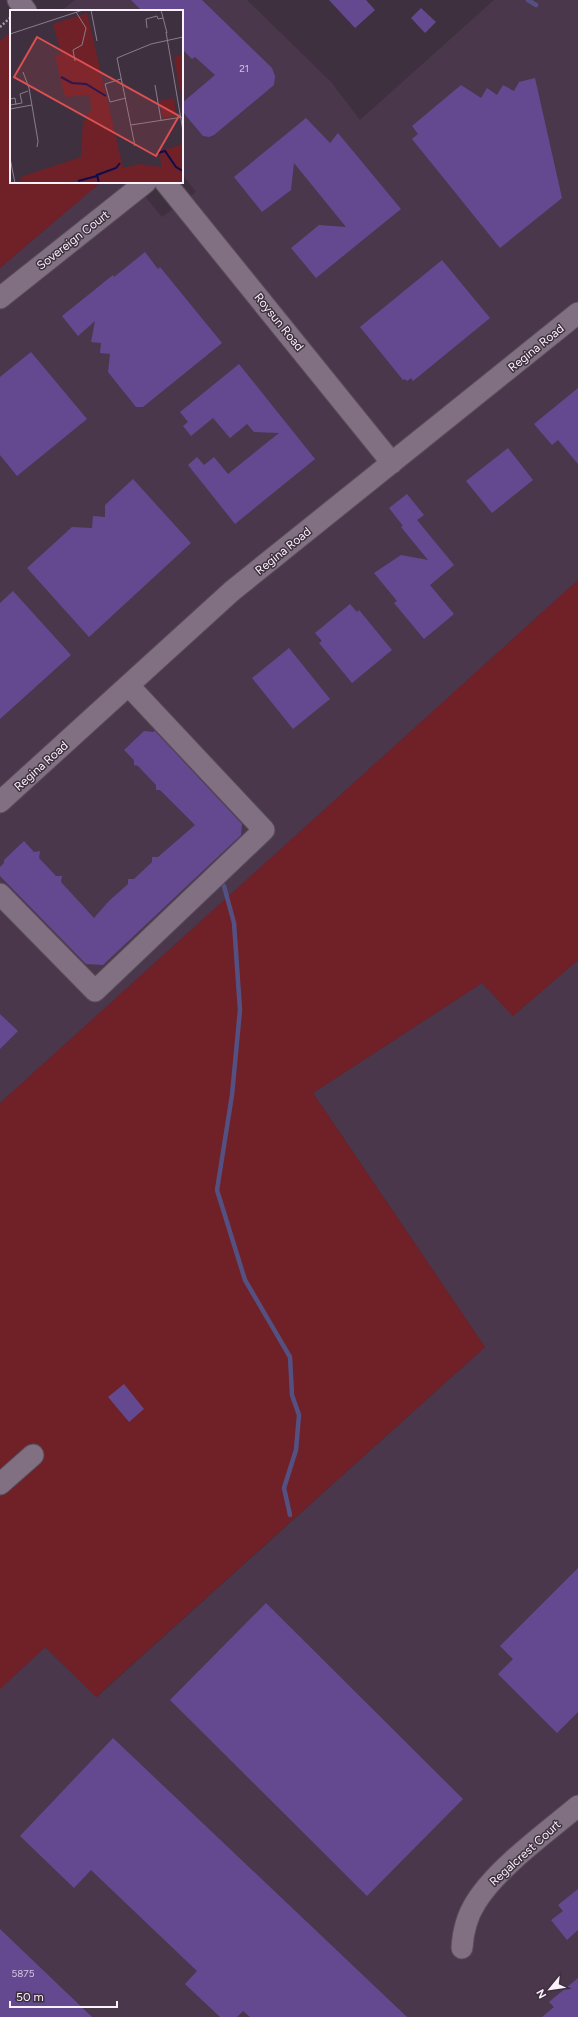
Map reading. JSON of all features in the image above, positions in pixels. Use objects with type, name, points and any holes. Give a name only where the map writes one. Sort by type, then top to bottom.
[{"type":"street","points":[[18,0],[25,10]]},
{"type":"street","name":"Sovereign Court","points":[[0,298],[145,183]]},
{"type":"street","name":"Roysun Road","points":[[166,183],[392,463]]},
{"type":"street","name":"Regina Road","points":[[0,802],[232,591],[578,313]]},
{"type":"street","points":[[0,894],[95,990],[264,830],[129,686]]},
{"type":"street","points":[[0,1484],[33,1455]]},
{"type":"street","name":"Regalcrest Court","points":[[462,1948],[463,1932],[476,1901],[510,1864],[578,1806]]},
{"type":"path","points":[[0,27],[7,21]]},
{"type":"shaded area","points":[[75,0],[247,0],[331,82],[360,120],[494,0],[578,0],[578,580],[0,1103],[0,268],[100,183],[134,183],[162,217],[196,192],[183,175],[183,10],[62,10]]},
{"type":"shaded area","points":[[8,34],[10,37],[10,183],[100,183],[0,268],[0,41]]},
{"type":"shaded area","points":[[578,580],[578,960],[513,1016],[482,983],[313,1093],[485,1347],[96,1697],[45,1647],[0,1689],[0,1103]]},
{"type":"shaded area","points":[[578,960],[578,2017],[0,2017],[0,1689],[45,1647],[97,1697],[485,1347],[313,1093],[482,983],[513,1016]]},
{"type":"building","points":[[131,0],[202,0],[272,68],[275,76],[274,85],[214,135],[209,137],[203,136],[183,112],[183,102],[215,75],[195,57],[192,59],[183,50],[183,10],[141,10]]},
{"type":"building","points":[[329,0],[366,0],[375,10],[355,28]]},
{"type":"building","points":[[421,8],[436,22],[425,33],[411,18]]},
{"type":"building","points":[[535,78],[562,198],[500,248],[412,139],[418,134],[412,126],[461,85],[481,98],[487,88],[497,95],[503,85],[514,91],[519,82]]},
{"type":"building","points":[[306,118],[330,143],[338,133],[401,209],[316,278],[291,248],[319,225],[346,227],[294,163],[291,190],[262,212],[234,177]]},
{"type":"building","points":[[145,252],[158,269],[160,267],[222,343],[143,407],[136,407],[108,372],[110,354],[100,353],[101,343],[91,342],[95,321],[78,336],[62,316],[113,275],[114,277]]},
{"type":"building","points":[[442,260],[490,318],[413,381],[411,378],[407,381],[405,379],[403,380],[360,327]]},
{"type":"building","points":[[31,352],[87,419],[17,476],[0,455],[0,377]]},
{"type":"building","points":[[239,364],[315,459],[235,524],[188,465],[197,457],[204,465],[214,457],[228,474],[279,433],[254,432],[247,424],[230,438],[213,418],[191,436],[183,426],[188,422],[180,412]]},
{"type":"building","points":[[578,388],[578,464],[558,440],[552,445],[534,424]]},
{"type":"building","points":[[508,448],[533,480],[492,513],[466,481]]},
{"type":"building","points":[[133,479],[191,543],[89,637],[27,568],[72,527],[92,528],[93,516],[105,517],[105,505]]},
{"type":"building","points":[[407,494],[424,515],[417,520],[454,565],[430,585],[454,614],[424,639],[394,603],[397,601],[374,573],[401,555],[428,560],[401,527],[403,526],[389,508]]},
{"type":"building","points":[[13,591],[71,655],[0,719],[0,603]]},
{"type":"building","points":[[350,604],[357,612],[359,610],[392,650],[352,683],[319,643],[322,641],[315,633]]},
{"type":"building","points":[[289,648],[330,699],[293,729],[252,678]]},
{"type":"building","points":[[154,730],[242,824],[241,835],[103,965],[86,964],[0,876],[0,867],[4,863],[4,860],[24,841],[34,852],[40,851],[39,858],[56,876],[62,876],[61,882],[94,918],[109,901],[128,884],[128,879],[134,879],[152,862],[152,857],[158,857],[195,825],[160,790],[156,790],[156,785],[138,766],[134,765],[134,760],[124,750],[144,731],[154,732]]},
{"type":"building","points":[[0,1014],[18,1031],[0,1049]]},
{"type":"building","points":[[124,1384],[144,1409],[129,1422],[108,1397]]},
{"type":"building","points":[[578,1568],[578,1712],[557,1733],[498,1674],[513,1659],[500,1646]]},
{"type":"building","points":[[266,1603],[463,1799],[367,1896],[170,1700]]},
{"type":"building","points":[[113,1738],[407,2017],[250,2017],[243,2011],[237,2017],[220,2017],[185,1984],[197,1971],[91,1870],[74,1888],[20,1836]]},
{"type":"building","points":[[578,1889],[578,1930],[567,1940],[551,1920],[563,1911],[558,1905]]},
{"type":"building","points":[[0,1929],[92,2017],[0,2017]]},
{"type":"building","points":[[578,1978],[578,2017],[542,2017],[554,2007],[549,2002]]},
{"type":"waterway","points":[[528,0],[536,5]]},
{"type":"waterway","points":[[224,886],[234,923],[240,1010],[232,1095],[217,1190],[245,1280],[290,1357],[292,1395],[299,1415],[296,1450],[284,1488],[290,1515]]}]
